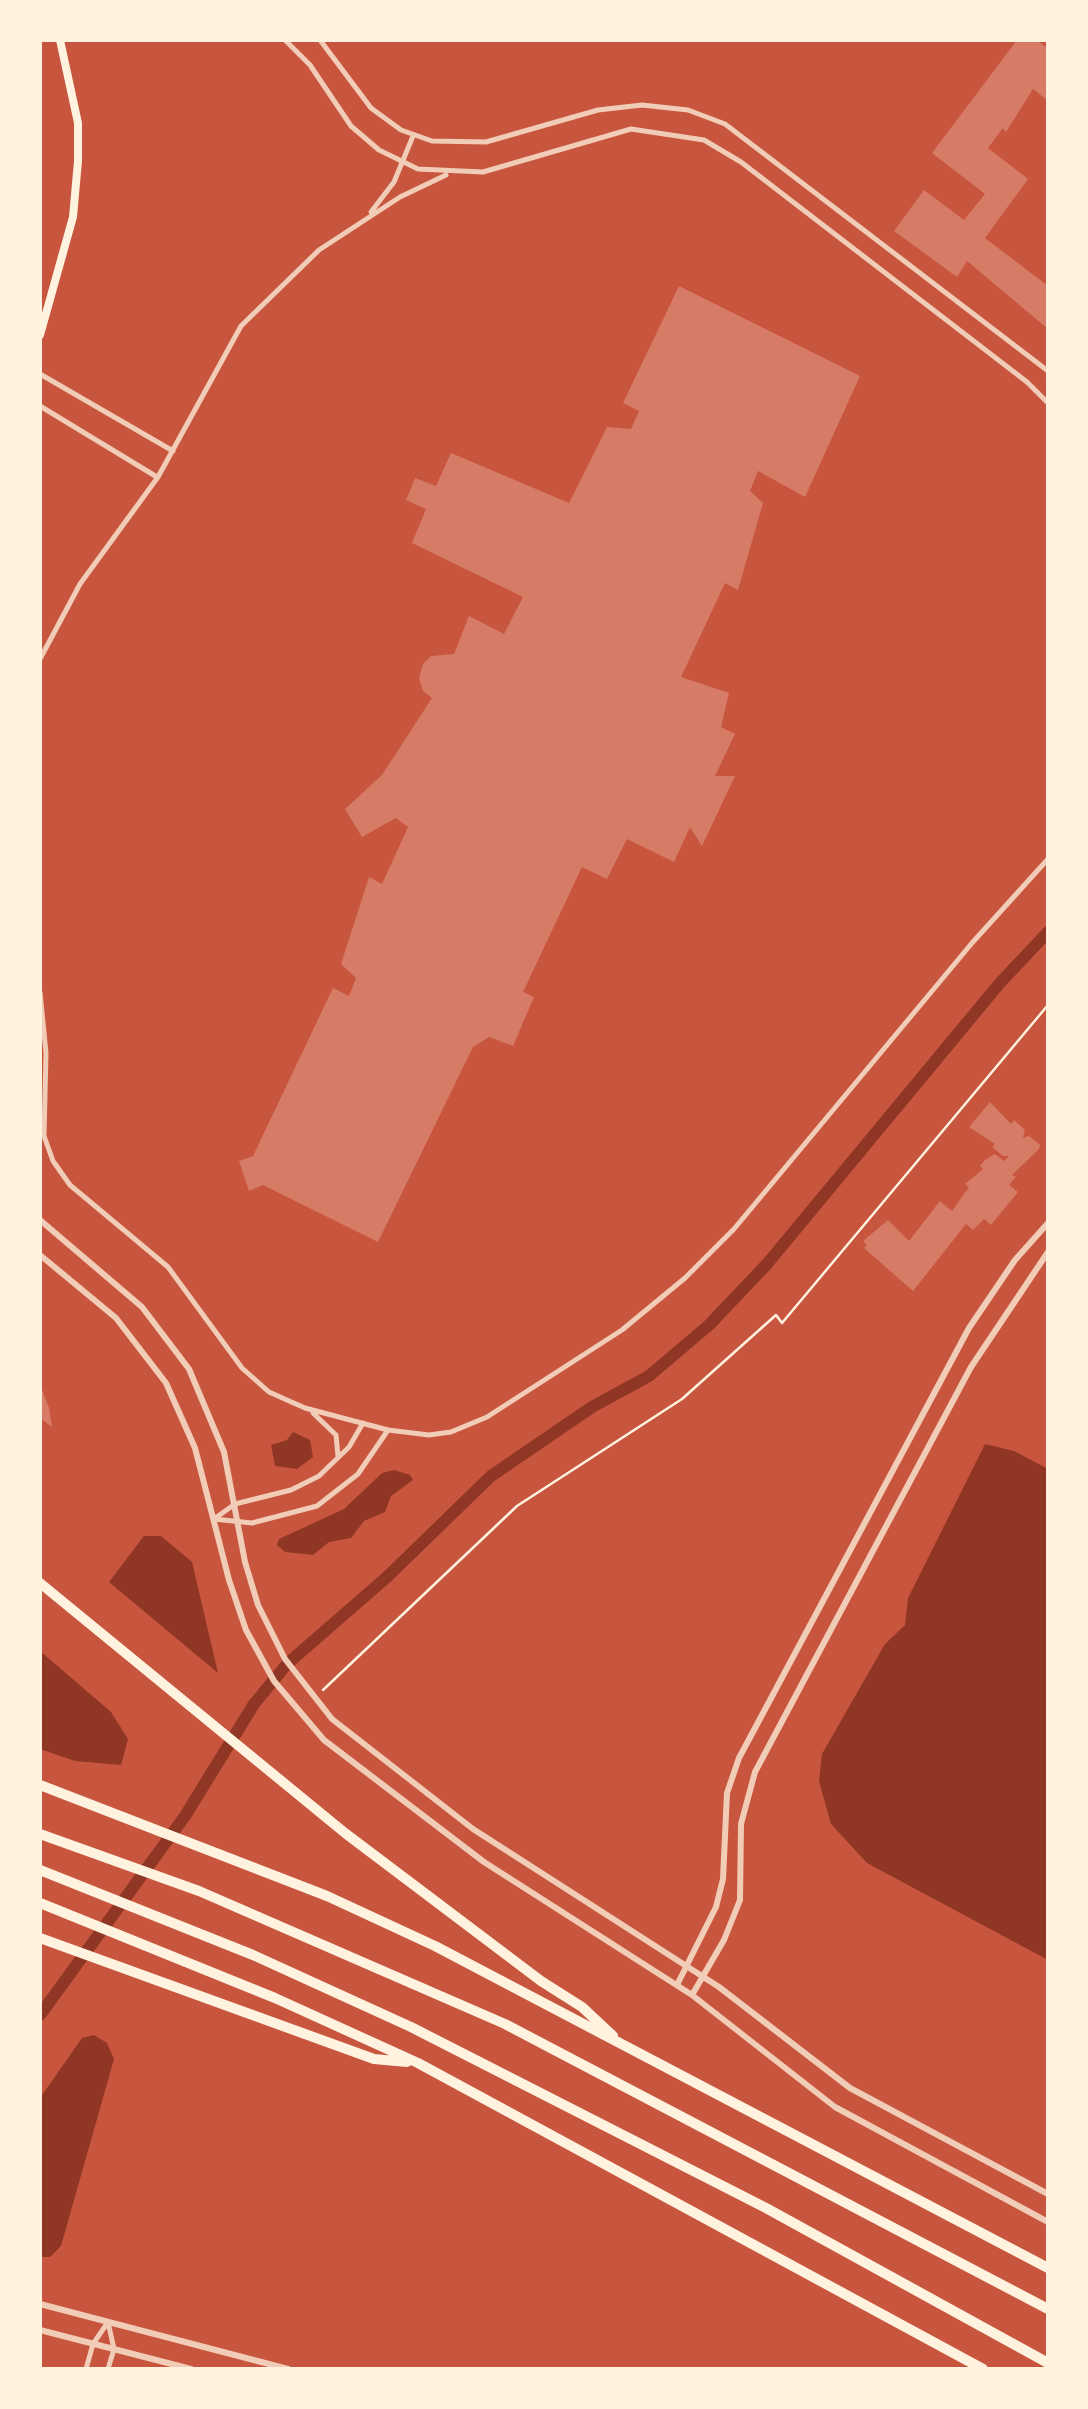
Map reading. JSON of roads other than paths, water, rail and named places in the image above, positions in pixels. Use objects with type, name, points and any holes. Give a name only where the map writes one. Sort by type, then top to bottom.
[{"type":"highway","points":[[40,1583],[457,1918],[582,2007],[628,2050]]},
{"type":"highway","points":[[40,1785],[215,1852],[435,1946],[1048,2268]]},
{"type":"highway","points":[[40,1834],[199,1891],[505,2024],[1048,2309]]},
{"type":"highway","points":[[40,1870],[319,1984],[480,2061],[766,2208],[1045,2362]]},
{"type":"highway","points":[[40,1903],[418,2063],[983,2369]]},
{"type":"highway","points":[[40,1938],[374,2059],[418,2063]]},
{"type":"main road","points":[[40,335],[73,216],[78,161],[78,123],[60,40]]},
{"type":"street","points":[[286,40],[310,65],[351,126],[402,162],[450,174],[500,169],[613,131],[647,129],[704,140],[741,162],[1027,382],[1048,403]]},
{"type":"street","points":[[320,40],[371,108],[412,136],[462,144],[486,142],[620,106],[666,107],[707,116],[762,149],[1048,371]]},
{"type":"street","points":[[362,221],[387,193],[412,136]]},
{"type":"street","points":[[40,659],[80,584],[158,477],[241,326],[295,270],[362,221],[450,174]]},
{"type":"street","points":[[40,374],[173,451]]},
{"type":"street","points":[[40,406],[158,477]]},
{"type":"street","points":[[40,992],[46,1053],[43,1122],[48,1149],[60,1173],[168,1268],[255,1381],[285,1402],[304,1408],[388,1430],[429,1435],[470,1425],[588,1353],[667,1294],[734,1229],[964,952],[1048,860]]},
{"type":"street","points":[[40,1220],[126,1291],[177,1350],[218,1430],[253,1591],[277,1645],[304,1686],[340,1726],[437,1804],[703,1977],[860,2094],[1048,2194]]},
{"type":"street","points":[[676,1985],[716,1908],[722,1879],[727,1793],[739,1758],[969,1328],[1015,1260],[1048,1223]]},
{"type":"street","points":[[692,1996],[740,1900],[741,1824],[755,1772],[971,1367],[1048,1252]]},
{"type":"street","points":[[40,1255],[116,1318],[158,1370],[192,1437],[234,1596],[261,1660],[288,1701],[324,1740],[430,1824],[692,1996],[844,2112],[1048,2222]]},
{"type":"street","points":[[304,1408],[336,1435],[338,1459]]},
{"type":"street","points":[[214,1519],[235,1504],[307,1484],[338,1459],[363,1423]]},
{"type":"street","points":[[214,1519],[238,1524],[282,1518],[330,1499],[358,1474],[388,1430]]},
{"type":"street","points":[[40,2304],[288,2369]]},
{"type":"street","points":[[86,2369],[93,2344],[108,2322]]},
{"type":"street","points":[[108,2322],[114,2349],[108,2369]]},
{"type":"street","points":[[40,2330],[191,2369]]},
{"type":"waterway","points":[[40,2015],[185,1816],[254,1704],[287,1664],[387,1577],[491,1476],[592,1407],[649,1376],[709,1325],[767,1264],[999,984],[1048,932]]}]
